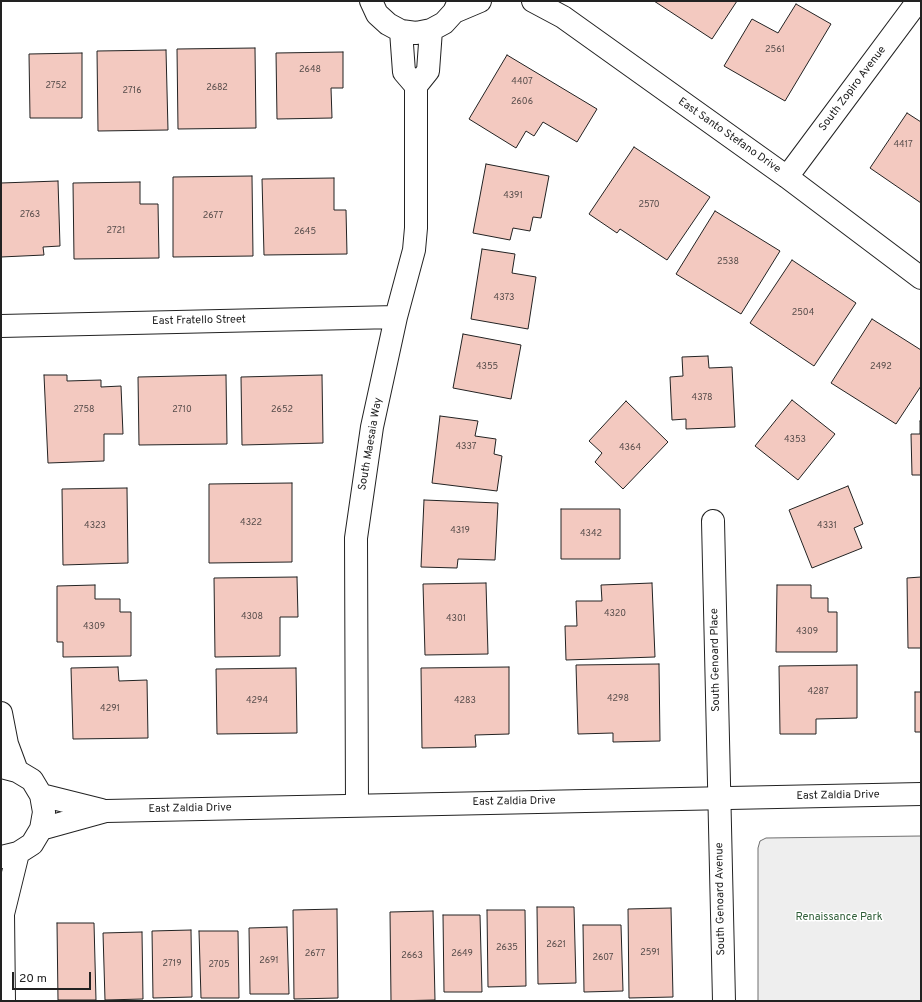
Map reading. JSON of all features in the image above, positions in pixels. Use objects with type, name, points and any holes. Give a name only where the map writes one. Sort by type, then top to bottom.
[{"type":"street","points":[[371,1],[377,14],[388,24],[401,31],[416,33],[431,30],[444,23],[456,6],[480,1]]},
{"type":"street","name":"East Santo Stefano Drive","points":[[533,1],[563,17],[787,177],[921,278]]},
{"type":"street","name":"South Zopiro Avenue","points":[[787,177],[918,1]]},
{"type":"street","points":[[401,31],[404,72],[416,86],[428,71],[431,30]]},
{"type":"street","name":"South Maesaia Way","points":[[357,805],[356,538],[372,427],[396,317],[414,250],[416,228],[416,86]]},
{"type":"street","name":"East Fratello Street","points":[[1,326],[396,317]]},
{"type":"street","name":"South Genoard Place","points":[[713,521],[719,798]]},
{"type":"street","points":[[1,713],[7,744],[9,769],[32,780],[41,795],[44,812],[41,829],[32,844],[9,855],[2,912],[4,1001]]},
{"type":"street","name":"East Zaldia Drive","points":[[41,829],[106,811],[921,794]]},
{"type":"street","name":"East Zaldia Drive","points":[[41,795],[106,811]]},
{"type":"street","name":"South Genoard Avenue","points":[[719,798],[724,1001]]},
{"type":"green space","name":"Renaissance Park","points":[[921,836],[921,1001],[758,1001],[758,848],[760,841],[766,838]]},
{"type":"building","points":[[654,1],[737,1],[712,39]]},
{"type":"building","points":[[796,4],[831,24],[785,101],[724,66],[752,19],[778,33]]},
{"type":"building","points":[[255,48],[256,128],[178,129],[177,49]]},
{"type":"building","points":[[166,50],[168,130],[98,131],[97,51]]},
{"type":"building","points":[[343,52],[343,88],[331,88],[332,118],[277,119],[276,53]]},
{"type":"building","points":[[82,53],[82,118],[30,118],[29,54]]},
{"type":"building","points":[[507,55],[597,109],[577,142],[543,122],[534,136],[526,131],[516,148],[469,119]]},
{"type":"building","points":[[907,113],[921,122],[921,203],[870,168]]},
{"type":"building","points":[[634,147],[710,197],[667,260],[620,229],[617,233],[589,214]]},
{"type":"building","points":[[486,164],[549,176],[541,218],[533,217],[530,231],[513,228],[510,240],[473,233]]},
{"type":"building","points":[[252,176],[253,256],[173,257],[173,177]]},
{"type":"building","points":[[334,178],[334,210],[346,210],[347,254],[264,255],[262,179]]},
{"type":"building","points":[[58,181],[60,246],[43,247],[44,255],[1,257],[1,183]]},
{"type":"building","points":[[140,182],[140,204],[158,204],[159,258],[74,259],[73,183]]},
{"type":"building","points":[[715,211],[780,251],[741,314],[676,274]]},
{"type":"building","points":[[482,249],[515,254],[512,273],[536,277],[528,329],[471,319]]},
{"type":"building","points":[[792,260],[856,303],[814,366],[750,323]]},
{"type":"building","points":[[872,319],[921,350],[921,386],[896,424],[831,383]]},
{"type":"building","points":[[463,334],[521,345],[511,399],[453,388]]},
{"type":"building","points":[[708,356],[709,368],[732,367],[735,427],[686,429],[686,419],[672,420],[670,377],[683,376],[682,357]]},
{"type":"building","points":[[44,375],[67,375],[67,381],[101,380],[101,387],[121,386],[123,434],[104,434],[104,461],[48,463]]},
{"type":"building","points":[[226,375],[227,444],[139,445],[138,377]]},
{"type":"building","points":[[322,375],[323,443],[242,445],[241,377]]},
{"type":"building","points":[[792,400],[835,434],[798,480],[755,446]]},
{"type":"building","points":[[626,401],[668,442],[623,489],[595,462],[602,453],[589,441]]},
{"type":"building","points":[[440,416],[478,421],[475,436],[496,439],[494,454],[502,456],[497,491],[432,483]]},
{"type":"building","points":[[920,421],[921,475],[912,475],[911,434],[920,434]]},
{"type":"building","points":[[292,483],[292,562],[209,563],[209,484]]},
{"type":"building","points":[[848,486],[863,524],[854,528],[862,548],[812,568],[789,510]]},
{"type":"building","points":[[127,488],[128,563],[63,565],[62,489]]},
{"type":"building","points":[[424,500],[498,503],[495,560],[458,559],[457,568],[421,567]]},
{"type":"building","points":[[561,509],[620,509],[620,559],[561,559]]},
{"type":"building","points":[[297,577],[298,617],[280,617],[280,656],[215,657],[214,578]]},
{"type":"building","points":[[921,577],[921,648],[908,648],[907,578]]},
{"type":"building","points":[[486,583],[488,654],[425,655],[423,584]]},
{"type":"building","points":[[652,583],[655,657],[566,660],[565,626],[577,626],[576,601],[602,601],[601,585]]},
{"type":"building","points":[[95,585],[95,599],[120,599],[120,612],[131,612],[131,656],[63,657],[63,642],[57,642],[57,586]]},
{"type":"building","points":[[777,585],[811,585],[811,598],[828,598],[828,612],[837,612],[837,652],[776,652]]},
{"type":"building","points":[[659,664],[660,741],[613,742],[613,733],[578,734],[576,665]]},
{"type":"building","points":[[857,665],[857,718],[816,719],[816,734],[780,734],[779,666]]},
{"type":"building","points":[[118,667],[119,681],[147,680],[148,738],[73,739],[71,668]]},
{"type":"building","points":[[509,667],[509,734],[475,735],[476,747],[422,748],[421,668]]},
{"type":"building","points":[[296,668],[297,733],[217,734],[216,669]]},
{"type":"building","points":[[915,692],[921,692],[921,732],[915,732]]},
{"type":"building","points":[[537,907],[574,907],[576,983],[538,984]]},
{"type":"building","points":[[671,908],[673,997],[629,998],[628,909]]},
{"type":"building","points":[[337,909],[338,998],[294,999],[293,910]]},
{"type":"building","points":[[487,910],[525,910],[526,986],[488,987]]},
{"type":"building","points":[[433,911],[435,1000],[391,1001],[390,912]]},
{"type":"building","points":[[443,915],[480,915],[482,992],[444,992]]},
{"type":"building","points":[[57,923],[94,923],[96,1000],[58,1000]]},
{"type":"building","points":[[583,925],[621,925],[623,991],[584,992]]},
{"type":"building","points":[[287,927],[289,994],[250,994],[249,928]]},
{"type":"building","points":[[191,930],[192,997],[153,998],[152,931]]},
{"type":"building","points":[[199,931],[238,931],[239,998],[201,998]]},
{"type":"building","points":[[142,932],[143,999],[105,1000],[103,933]]}]
